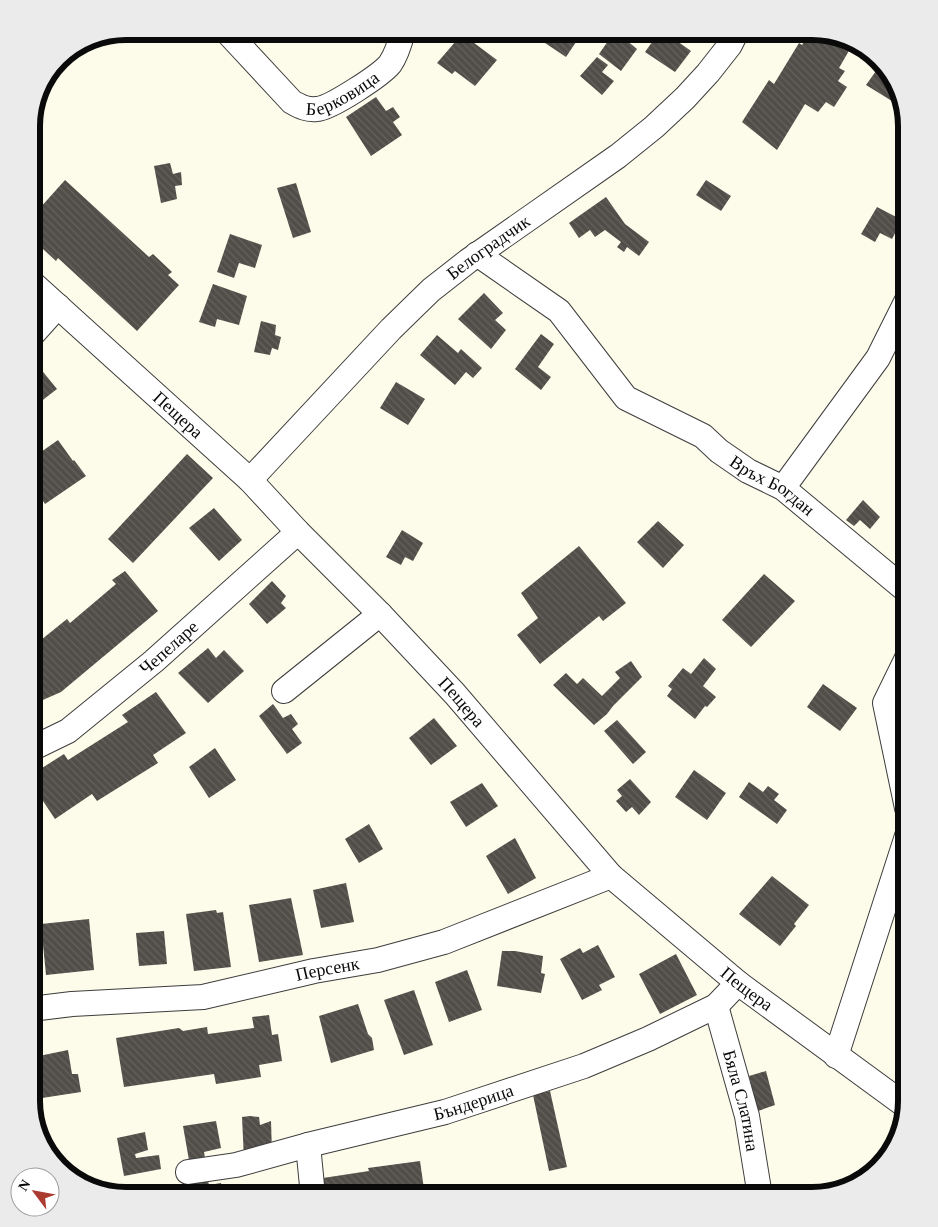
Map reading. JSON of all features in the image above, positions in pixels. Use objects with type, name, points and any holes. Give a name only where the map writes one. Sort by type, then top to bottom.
[{"type":"street","name":"Берковица","points":[[234,40],[292,102],[306,109],[331,106],[385,69],[395,55],[399,40]]},
{"type":"street","name":"Белоградчик","points":[[250,480],[391,329],[431,290],[477,254],[618,156],[654,127],[708,73],[733,40]]},
{"type":"street","name":"Връх Богдан","points":[[477,254],[559,311],[626,398],[703,436],[719,451],[748,471],[783,488],[898,584]]},
{"type":"street","name":"Пещера","points":[[40,289],[250,480],[455,694],[611,876],[738,983],[898,1100]]},
{"type":"street","points":[[40,326],[58,306]]},
{"type":"street","points":[[783,488],[878,358],[898,318]]},
{"type":"street","name":"Чепеларе","points":[[40,745],[68,731],[140,673],[298,532]]},
{"type":"street","points":[[284,691],[380,614]]},
{"type":"street","points":[[898,676],[885,703],[898,765]]},
{"type":"street","points":[[836,1056],[898,864]]},
{"type":"street","name":"Персенк","points":[[40,1008],[72,1004],[203,997],[314,971],[378,960],[444,942],[611,876]]},
{"type":"street","name":"Бъндерица","points":[[188,1172],[236,1165],[308,1145],[445,1112],[584,1066],[648,1039],[716,1006],[738,983]]},
{"type":"street","name":"Бяла Слатина","points":[[716,1006],[747,1116],[759,1187]]},
{"type":"street","points":[[308,1145],[312,1187]]},
{"type":"building","points":[[457,40],[470,40],[497,60],[475,86],[455,71],[452,74],[437,63]]},
{"type":"building","points":[[540,40],[573,40],[576,42],[566,57]]},
{"type":"building","points":[[609,40],[626,40],[637,49],[621,71],[599,54]]},
{"type":"building","points":[[654,40],[676,40],[691,51],[675,72],[645,52]]},
{"type":"building","points":[[805,40],[818,40],[850,49],[839,68],[845,71],[838,81],[847,87],[834,107],[826,102],[818,112],[805,104],[777,150],[742,122],[769,80],[774,84],[799,43],[802,45]]},
{"type":"building","points":[[597,57],[608,65],[602,72],[614,81],[602,95],[580,76]]},
{"type":"building","points":[[877,70],[884,78],[894,103],[866,85]]},
{"type":"building","points":[[376,97],[386,111],[393,107],[400,117],[393,122],[402,135],[371,156],[346,117]]},
{"type":"building","points":[[170,163],[173,174],[181,172],[182,185],[175,186],[177,199],[161,203],[154,166]]},
{"type":"building","points":[[65,180],[149,257],[153,254],[172,272],[168,275],[179,285],[137,331],[58,258],[56,261],[40,246],[40,208]]},
{"type":"building","points":[[706,180],[731,196],[721,211],[696,195]]},
{"type":"building","points":[[296,183],[311,232],[293,238],[277,188]]},
{"type":"building","points":[[606,197],[625,224],[649,242],[639,256],[627,247],[624,252],[617,247],[621,242],[605,230],[595,237],[590,230],[579,238],[569,223]]},
{"type":"building","points":[[877,207],[898,218],[898,228],[892,239],[880,233],[875,242],[861,234]]},
{"type":"building","points":[[230,234],[262,245],[255,268],[239,263],[234,278],[217,272]]},
{"type":"building","points":[[213,284],[247,296],[239,325],[217,319],[215,327],[199,322]]},
{"type":"building","points":[[484,293],[503,313],[495,320],[506,330],[491,349],[458,319]]},
{"type":"building","points":[[261,321],[276,325],[275,335],[281,337],[278,350],[272,348],[270,355],[254,352]]},
{"type":"building","points":[[541,334],[554,344],[538,367],[551,377],[541,390],[515,369]]},
{"type":"building","points":[[437,335],[458,353],[461,349],[482,368],[473,378],[466,372],[455,385],[420,355]]},
{"type":"building","points":[[40,368],[57,389],[40,402]]},
{"type":"building","points":[[396,382],[425,399],[408,425],[380,408]]},
{"type":"building","points":[[58,440],[86,476],[45,504],[40,497],[40,453]]},
{"type":"building","points":[[187,454],[213,478],[133,563],[108,539]]},
{"type":"building","points":[[863,500],[880,517],[870,529],[860,520],[854,526],[846,520]]},
{"type":"building","points":[[214,508],[242,540],[219,561],[189,528]]},
{"type":"building","points":[[658,521],[684,545],[663,568],[637,542]]},
{"type":"building","points":[[402,530],[423,543],[413,561],[405,557],[401,565],[386,557]]},
{"type":"building","points":[[579,546],[626,603],[603,621],[599,616],[540,664],[517,635],[538,618],[521,593]]},
{"type":"building","points":[[125,571],[158,611],[61,692],[40,701],[40,641],[67,619],[70,623],[116,584],[112,580]]},
{"type":"building","points":[[764,574],[795,601],[751,647],[722,620]]},
{"type":"building","points":[[272,581],[286,596],[281,603],[286,608],[267,624],[249,604]]},
{"type":"building","points":[[208,648],[216,658],[224,650],[244,671],[208,703],[178,673]]},
{"type":"building","points":[[704,658],[716,669],[703,686],[716,697],[707,707],[705,706],[695,719],[667,696],[672,689],[668,686],[683,668],[691,674]]},
{"type":"building","points":[[631,661],[642,677],[594,725],[553,685],[566,673],[577,684],[583,678],[602,696],[620,678],[615,672]]},
{"type":"building","points":[[823,684],[857,708],[840,731],[807,707]]},
{"type":"building","points":[[156,692],[186,733],[153,755],[158,763],[97,801],[92,794],[55,819],[40,796],[40,769],[64,754],[68,760],[128,722],[122,715]]},
{"type":"building","points":[[273,704],[283,718],[291,714],[298,724],[292,729],[302,743],[287,754],[259,716]]},
{"type":"building","points":[[434,718],[457,746],[431,765],[409,738]]},
{"type":"building","points":[[617,720],[646,752],[633,764],[604,731]]},
{"type":"building","points":[[215,748],[236,780],[209,798],[189,767]]},
{"type":"building","points":[[694,770],[726,793],[707,820],[675,797]]},
{"type":"building","points":[[630,779],[651,802],[639,815],[632,807],[626,812],[616,801],[622,796],[617,790]]},
{"type":"building","points":[[749,782],[763,792],[768,786],[779,794],[774,800],[787,810],[777,824],[739,797]]},
{"type":"building","points":[[482,783],[498,806],[466,827],[450,802]]},
{"type":"building","points":[[369,824],[383,849],[359,863],[345,839]]},
{"type":"building","points":[[515,838],[536,878],[508,894],[486,856]]},
{"type":"building","points":[[772,876],[809,905],[794,924],[796,926],[780,946],[739,914]]},
{"type":"building","points":[[346,883],[354,922],[321,928],[313,890]]},
{"type":"building","points":[[291,898],[303,955],[259,962],[249,905]]},
{"type":"building","points":[[216,910],[217,913],[223,912],[231,967],[194,971],[186,914]]},
{"type":"building","points":[[89,919],[94,970],[46,975],[41,924]]},
{"type":"building","points":[[164,931],[167,964],[139,966],[136,933]]},
{"type":"building","points":[[598,945],[615,977],[599,985],[602,990],[582,1000],[560,959],[580,948],[583,953]]},
{"type":"building","points":[[502,951],[515,951],[543,956],[541,973],[545,974],[541,993],[497,986]]},
{"type":"building","points":[[676,954],[697,995],[660,1014],[639,974]]},
{"type":"building","points":[[467,970],[482,1010],[449,1022],[435,982]]},
{"type":"building","points":[[414,990],[433,1045],[404,1055],[384,1000]]},
{"type":"building","points":[[358,1004],[368,1034],[372,1038],[374,1050],[331,1063],[319,1016]]},
{"type":"building","points":[[269,1015],[272,1035],[278,1034],[282,1061],[259,1065],[261,1077],[216,1084],[214,1074],[124,1087],[116,1038],[179,1028],[183,1031],[207,1027],[208,1034],[254,1028],[252,1017]]},
{"type":"building","points":[[68,1050],[72,1074],[78,1074],[81,1092],[42,1098],[40,1088],[40,1056]]},
{"type":"building","points":[[766,1071],[775,1105],[758,1111],[749,1076]]},
{"type":"building","points":[[550,1091],[567,1167],[549,1171],[533,1095]]},
{"type":"building","points":[[242,1117],[259,1117],[260,1125],[271,1121],[272,1153],[244,1159]]},
{"type":"building","points":[[216,1121],[221,1148],[204,1152],[206,1164],[190,1166],[183,1126]]},
{"type":"building","points":[[145,1132],[148,1150],[135,1154],[136,1158],[159,1155],[161,1169],[124,1176],[117,1138]]},
{"type":"building","points":[[420,1161],[424,1187],[324,1187],[323,1178],[369,1171],[368,1168]]},
{"type":"building","points":[[207,1177],[209,1185],[221,1183],[222,1187],[190,1187],[189,1180]]}]
